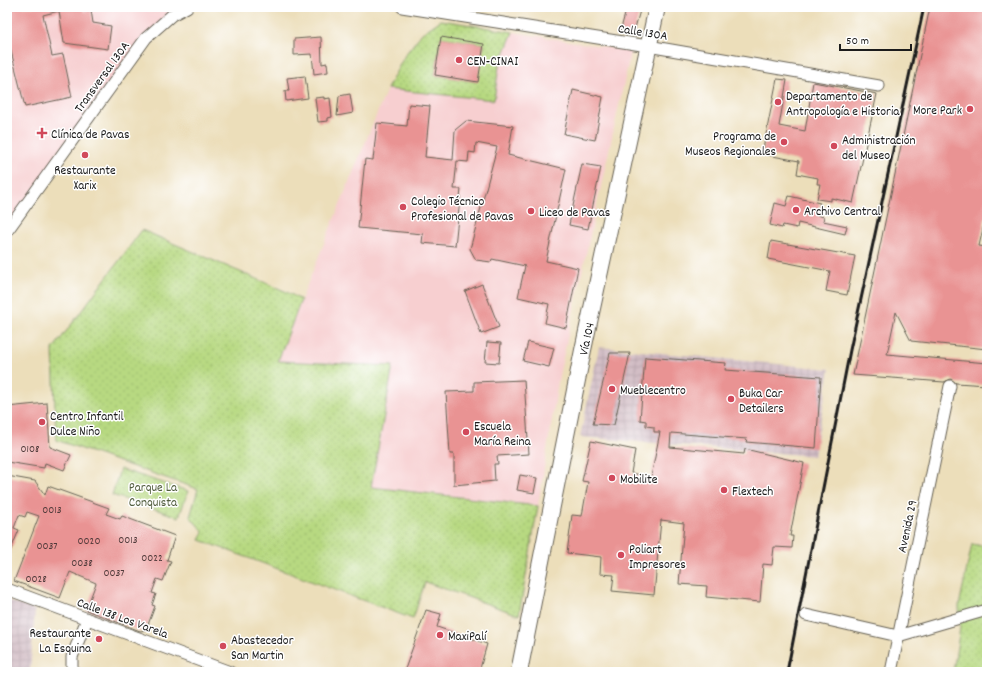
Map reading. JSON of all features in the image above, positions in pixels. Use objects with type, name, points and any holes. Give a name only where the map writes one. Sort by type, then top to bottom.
[{"type":"main road","name":"Vía 104","points":[[519,672],[583,350],[657,7]]},
{"type":"street","name":"Transversal 130A","points":[[7,231],[146,38],[172,15],[186,7]]},
{"type":"street","name":"Calle 130A","points":[[402,7],[648,46],[879,86]]},
{"type":"street","name":"Avenida 29","points":[[891,672],[950,386]]},
{"type":"street","name":"Calle 138 Los Varela","points":[[7,589],[230,672]]},
{"type":"street","points":[[806,615],[898,636],[987,610]]},
{"type":"street","points":[[72,672],[72,657],[87,619]]},
{"type":"shaded area","name":"Clínica de Pavas","points":[[7,7],[187,7],[146,38],[7,228]]},
{"type":"shaded area","points":[[513,32],[631,51],[559,376],[538,506],[371,487],[393,366],[278,361],[301,300],[387,89],[494,100],[499,66]]},
{"type":"shaded area","name":"Buka Car Detailers","points":[[599,347],[830,369],[814,456],[580,437]]},
{"type":"shaded area","points":[[7,600],[35,610],[30,672],[7,672]]},
{"type":"green space","points":[[441,20],[513,32],[499,66],[494,100],[387,89],[405,55],[422,33]],"holes":[[[441,37],[484,44],[477,82],[435,75]]]},
{"type":"green space","points":[[142,230],[287,292],[301,300],[278,361],[393,366],[371,487],[538,506],[519,615],[425,582],[413,619],[200,540],[203,531],[190,517],[198,489],[56,440],[53,349]]},
{"type":"green space","name":"Parque La Conquista","points":[[120,469],[188,491],[179,517],[112,495]]},
{"type":"green space","points":[[987,538],[987,672],[953,672],[960,628],[959,606],[972,544],[983,546]]},
{"type":"building","points":[[7,7],[83,7],[84,12],[91,10],[93,23],[111,26],[108,49],[64,43],[59,11],[43,15],[52,56],[63,54],[72,97],[25,107],[7,35]]},
{"type":"building","points":[[627,7],[641,7],[633,35],[620,32]]},
{"type":"building","points":[[930,7],[987,7],[987,211],[979,246],[987,247],[987,349],[911,341],[896,312],[887,354],[987,363],[987,385],[956,383],[951,379],[944,382],[853,375]]},
{"type":"building","points":[[321,37],[322,64],[327,63],[328,72],[314,74],[312,54],[294,55],[294,39]]},
{"type":"building","name":"CEN-CINAI","points":[[441,37],[484,44],[478,82],[435,75]]},
{"type":"building","points":[[305,76],[308,98],[286,101],[285,91],[289,91],[287,78]]},
{"type":"building","name":"Administración del Museo","points":[[777,79],[787,80],[779,126],[805,131],[813,82],[877,94],[853,203],[831,198],[831,201],[817,199],[820,184],[817,184],[818,178],[797,174],[799,161],[762,154]]},
{"type":"building","points":[[573,90],[603,97],[595,140],[564,134]]},
{"type":"building","points":[[350,94],[353,113],[337,116],[339,96]]},
{"type":"building","points":[[324,97],[324,99],[330,98],[332,117],[328,118],[328,121],[318,122],[315,98]]},
{"type":"building","points":[[409,104],[430,106],[425,157],[453,160],[455,130],[466,121],[513,126],[508,155],[566,169],[546,261],[578,268],[566,328],[545,323],[549,304],[518,297],[525,266],[492,259],[491,262],[476,260],[470,249],[497,147],[476,143],[475,153],[469,152],[468,162],[457,161],[454,189],[461,189],[455,246],[422,243],[423,234],[358,228],[365,159],[373,160],[377,123],[407,126]]},
{"type":"building","points":[[582,164],[601,167],[588,229],[569,225]]},
{"type":"building","name":"Archivo Central","points":[[789,196],[820,203],[817,215],[824,217],[823,221],[847,226],[845,234],[798,223],[797,228],[783,225],[782,228],[770,225],[775,203],[786,206]]},
{"type":"building","points":[[771,241],[855,256],[847,295],[826,291],[830,271],[768,259]]},
{"type":"building","points":[[482,284],[499,327],[481,334],[465,291]]},
{"type":"building","points":[[487,342],[501,343],[499,363],[485,362]]},
{"type":"building","points":[[528,342],[554,348],[549,367],[523,361]]},
{"type":"building","name":"Mueblecentro","points":[[610,353],[630,353],[614,425],[593,424]]},
{"type":"building","points":[[645,357],[726,363],[725,370],[821,377],[816,448],[746,442],[747,439],[671,433],[670,447],[744,454],[745,449],[804,463],[790,536],[793,536],[792,548],[774,547],[772,565],[763,564],[760,602],[706,597],[707,586],[679,584],[684,523],[661,520],[654,595],[612,591],[614,575],[600,574],[601,557],[567,553],[572,515],[582,516],[588,482],[582,481],[591,441],[635,450],[631,473],[651,477],[660,432],[654,432],[654,427],[646,426],[646,421],[640,420]]},
{"type":"building","points":[[524,380],[529,454],[497,456],[498,464],[494,464],[495,481],[454,485],[454,454],[450,454],[446,392],[474,391],[474,382]]},
{"type":"building","points":[[47,403],[50,447],[71,455],[64,470],[45,463],[44,468],[7,462],[7,407]]},
{"type":"building","points":[[520,475],[537,478],[534,493],[517,490]]},
{"type":"building","points":[[7,476],[35,481],[45,495],[48,486],[109,508],[106,514],[120,519],[122,516],[175,536],[167,560],[171,561],[163,581],[157,579],[152,593],[156,594],[152,605],[155,606],[146,630],[140,631],[86,610],[96,583],[70,572],[60,598],[14,581],[39,516],[27,512],[25,517],[19,515],[14,528],[19,530],[7,559]]},
{"type":"building","name":"MaxiPalí","points":[[426,610],[441,614],[437,627],[487,644],[479,672],[404,672]]},
{"type":"railway","points":[[787,672],[850,350],[924,7]]},
{"type":"place","name":"CEN-CINAI","points":[[459,60]]},
{"type":"place","name":"Departamento de Antropología e Historia","points":[[778,102]]},
{"type":"place","name":"More Park","points":[[970,109]]},
{"type":"place","name":"Clínica de Pavas","points":[[42,133]]},
{"type":"place","name":"Programa de Museos Regionales","points":[[784,142]]},
{"type":"place","name":"Administración del Museo","points":[[834,146]]},
{"type":"place","name":"Restaurante Xarix","points":[[85,155]]},
{"type":"place","name":"Colegio Técnico Profesional de Pavas","points":[[403,207]]},
{"type":"place","name":"Archivo Central","points":[[796,210]]},
{"type":"place","name":"Liceo de Pavas","points":[[531,211]]},
{"type":"place","name":"Mueblecentro","points":[[612,389]]},
{"type":"place","name":"Buka Car Detailers","points":[[731,399]]},
{"type":"place","name":"Centro Infantil Dulce Niño","points":[[42,422]]},
{"type":"place","name":"Escuela María Reina","points":[[466,432]]},
{"type":"place","name":"Mobilite","points":[[612,478]]},
{"type":"place","name":"Flextech","points":[[724,490]]},
{"type":"place","name":"Poliart Impresores","points":[[621,555]]},
{"type":"place","name":"MaxiPalí","points":[[440,635]]},
{"type":"place","name":"Restaurante La Esquina","points":[[99,639]]},
{"type":"place","name":"Abastecedor San Martin","points":[[223,646]]}]
